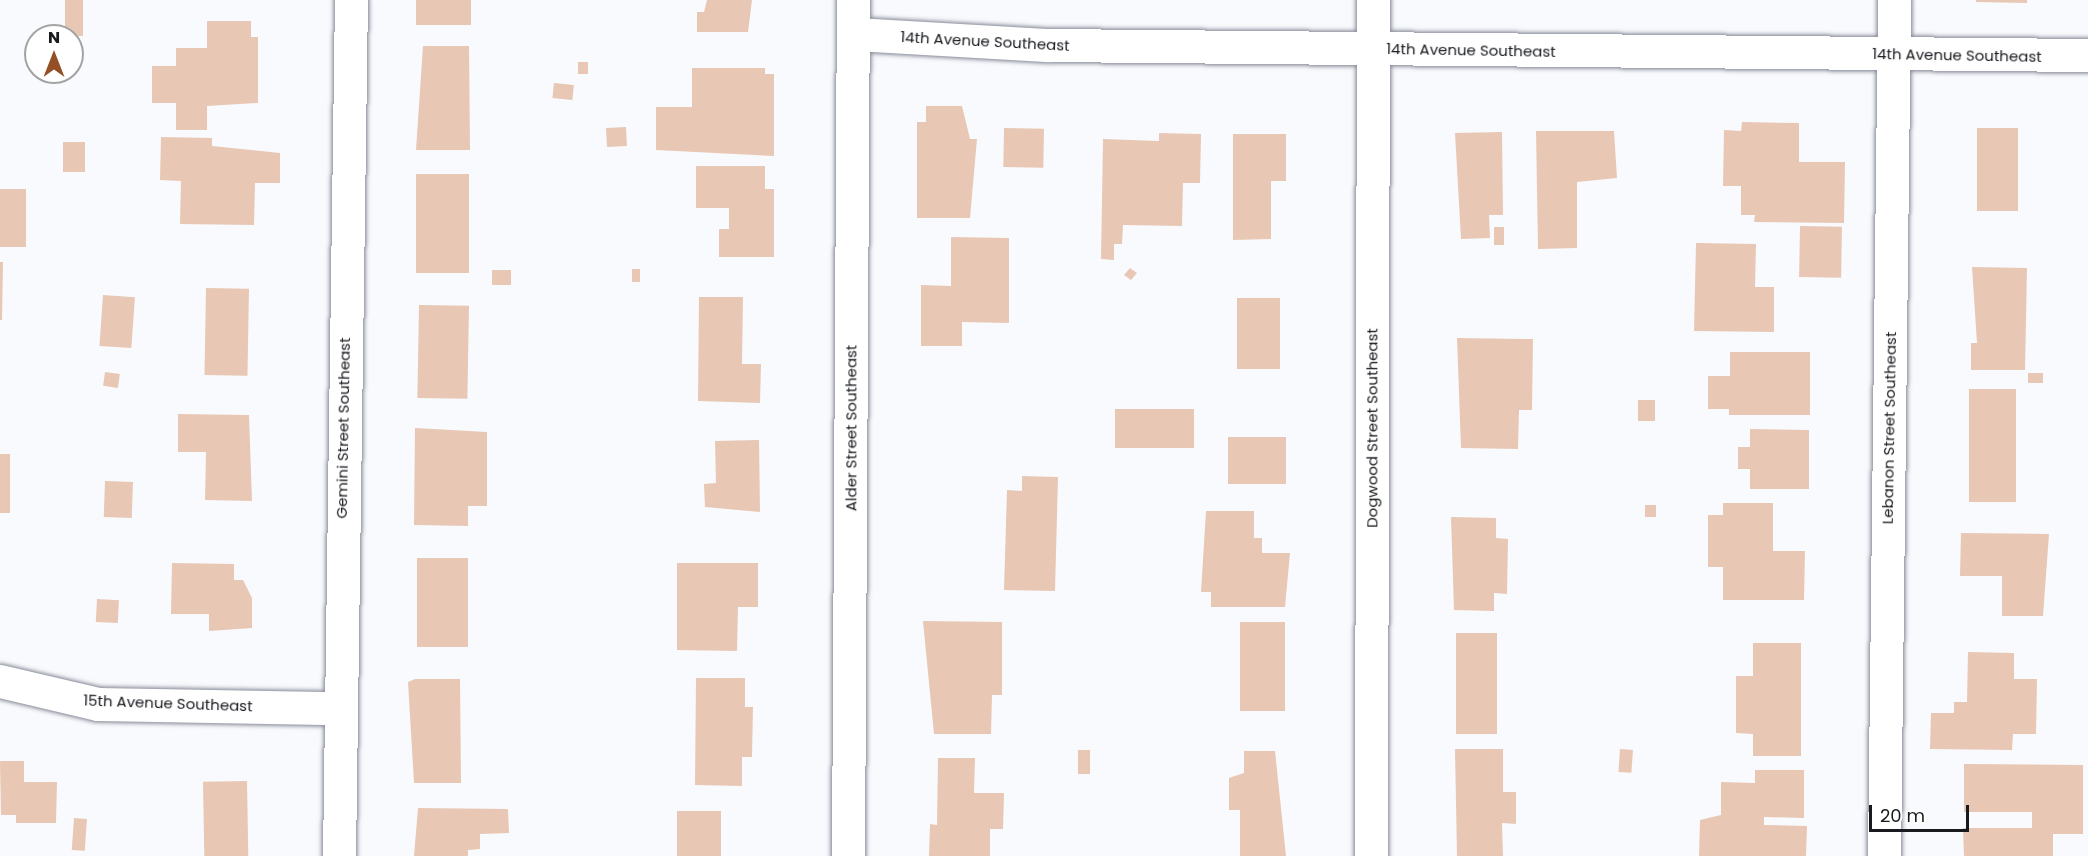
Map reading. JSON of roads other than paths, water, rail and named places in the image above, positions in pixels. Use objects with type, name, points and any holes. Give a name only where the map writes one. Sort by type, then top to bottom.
[{"type":"street","name":"Gemini Street Southeast","points":[[339,856],[338,708],[351,0]]},
{"type":"street","name":"Alder Street Southeast","points":[[848,856],[853,0]]},
{"type":"street","name":"Dogwood Street Southeast","points":[[1371,856],[1373,0]]},
{"type":"street","name":"Lebanon Street Southeast","points":[[1884,856],[1894,0]]},
{"type":"street","name":"14th Avenue Southeast","points":[[854,34],[1047,45],[1893,55],[2088,55]]},
{"type":"street","name":"15th Avenue Southeast","points":[[0,681],[98,704],[338,708]]}]
